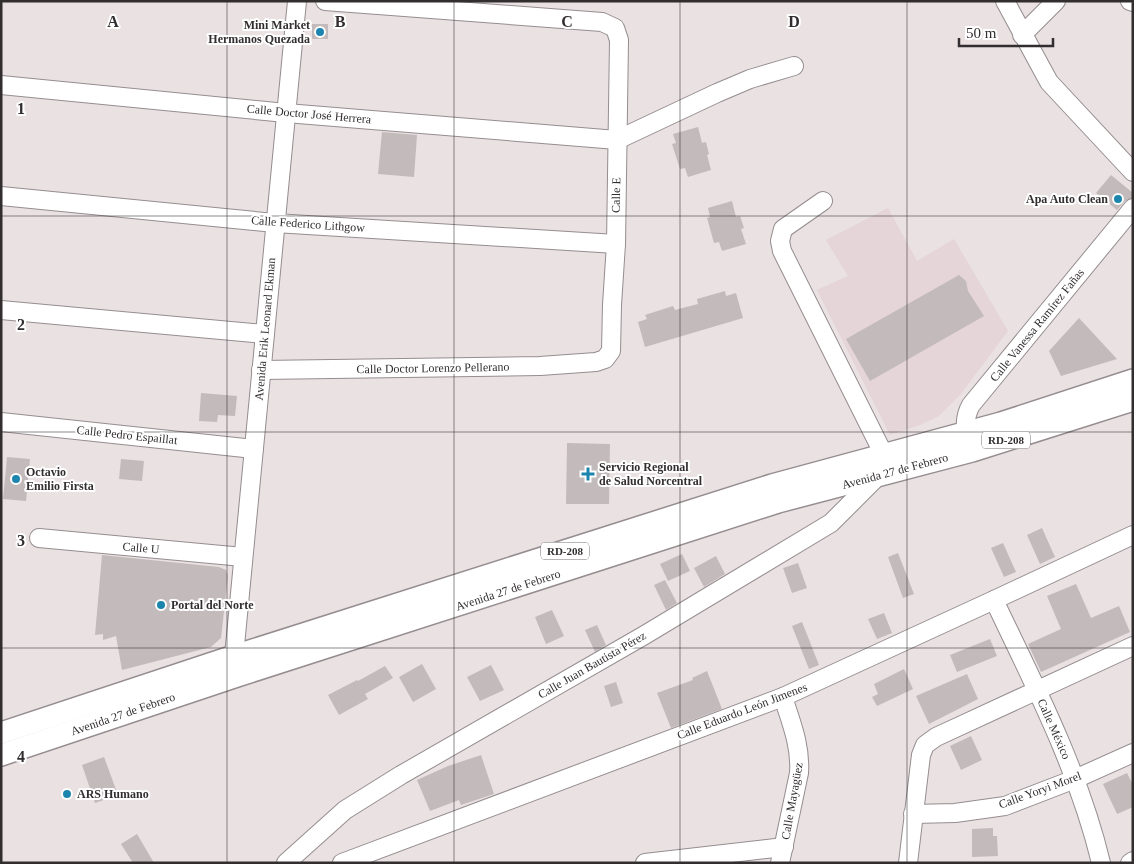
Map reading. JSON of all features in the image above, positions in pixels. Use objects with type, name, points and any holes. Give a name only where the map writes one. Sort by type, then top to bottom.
[{"type":"main road","name":"Avenida 27 de Febrero","points":[[1,733],[236,666],[778,502],[878,477],[969,442],[1001,423],[1133,380]]},
{"type":"main road","name":"Avenida 27 de Febrero","points":[[1,755],[236,666],[772,485],[884,455],[969,442],[1133,400]]},
{"type":"street","name":"Avenida Erik Leonard Ekman","points":[[236,666],[243,557],[297,1]]},
{"type":"street","name":"Calle E","points":[[325,1],[602,22],[615,28],[619,40],[616,244],[611,351],[605,359]]},
{"type":"street","points":[[1005,1],[1049,82],[1133,172]]},
{"type":"street","points":[[1022,35],[1056,1]]},
{"type":"street","points":[[617,140],[750,79],[794,66]]},
{"type":"street","name":"Calle Doctor José Herrera","points":[[1,85],[286,113],[617,140]]},
{"type":"street","name":"Calle Federico Lithgow","points":[[1,196],[275,223],[616,244]]},
{"type":"street","points":[[823,201],[783,229],[780,241],[782,251],[884,455],[878,477]]},
{"type":"street","name":"Calle Vanessa Ramírez Fañas","points":[[969,442],[967,412],[971,405],[1133,208]]},
{"type":"street","points":[[1,310],[265,334]]},
{"type":"street","name":"Calle Doctor Lorenzo Pellerano","points":[[261,370],[540,366],[596,362],[605,359]]},
{"type":"street","name":"Calle Pedro Espaillat","points":[[1,422],[254,449]]},
{"type":"street","name":"Calle Juan Bautista Pérez","points":[[286,863],[345,810],[377,790],[493,721],[643,636],[831,523],[878,477]]},
{"type":"street","name":"Calle Eduardo León Jimenes","points":[[342,863],[783,697],[1133,535]]},
{"type":"street","name":"Calle U","points":[[39,538],[243,557]]},
{"type":"street","name":"Calle México","points":[[994,600],[1037,690],[1075,778],[1094,834],[1101,863]]},
{"type":"street","points":[[908,863],[921,755],[925,745],[936,737],[1133,646]]},
{"type":"street","name":"Calle Mayagüez","points":[[645,863],[782,855],[800,759],[798,746],[783,697]]},
{"type":"street","name":"Calle Yoryi Morel","points":[[913,814],[955,813],[1005,806],[1133,753]]},
{"type":"shaded area","points":[[888,208],[917,261],[954,239],[1008,331],[960,395],[939,416],[920,425],[890,435],[817,290],[848,276],[826,240]]},
{"type":"building","name":"Mini Market Hermanos Quezada","points":[[312,24],[328,24],[328,39],[312,39]]},
{"type":"building","points":[[698,127],[702,143],[706,142],[711,170],[688,177],[685,168],[680,169],[672,144],[676,143],[673,134]]},
{"type":"building","points":[[382,132],[417,135],[414,177],[378,174]]},
{"type":"building","name":"Apa Auto Clean","points":[[1111,175],[1133,193],[1133,198],[1125,201],[1117,210],[1096,193]]},
{"type":"building","points":[[732,201],[736,217],[740,216],[744,228],[741,229],[746,244],[722,251],[719,242],[714,243],[707,218],[710,217],[708,208]]},
{"type":"building","points":[[959,275],[966,281],[968,291],[984,316],[870,381],[846,339]]},
{"type":"building","points":[[725,291],[726,296],[736,293],[743,318],[645,347],[638,322],[647,319],[645,315],[673,306],[675,310],[698,304],[697,299]]},
{"type":"building","points":[[1079,318],[1117,359],[1061,376],[1049,351]]},
{"type":"building","points":[[201,393],[237,396],[235,416],[218,415],[217,422],[199,421]]},
{"type":"building","name":"Servicio Regional de Salud Norcentral","points":[[567,443],[610,444],[609,504],[566,504]]},
{"type":"building","name":"Octavio Emilio Firsta","points":[[7,457],[30,459],[26,501],[3,499]]},
{"type":"building","points":[[121,459],[144,461],[142,481],[119,479]]},
{"type":"building","points":[[1042,528],[1055,557],[1040,564],[1027,535]]},
{"type":"building","points":[[1003,543],[1016,572],[1004,577],[991,548]]},
{"type":"building","points":[[898,553],[914,594],[903,598],[888,557]]},
{"type":"building","points":[[682,554],[690,571],[668,581],[660,564]]},
{"type":"building","name":"Portal del Norte","points":[[102,555],[219,567],[226,570],[228,576],[221,638],[211,647],[122,670],[116,636],[103,640],[103,634],[95,635]]},
{"type":"building","points":[[716,556],[725,574],[704,587],[694,568]]},
{"type":"building","points":[[798,563],[807,588],[792,593],[783,568]]},
{"type":"building","points":[[665,580],[677,603],[666,610],[654,585]]},
{"type":"building","points":[[1076,584],[1091,618],[1119,606],[1130,632],[1041,672],[1028,644],[1061,629],[1047,596]]},
{"type":"building","points":[[552,610],[564,636],[546,644],[535,617]]},
{"type":"building","points":[[884,613],[892,633],[877,639],[868,619]]},
{"type":"building","points":[[802,622],[819,665],[809,669],[792,626]]},
{"type":"building","points":[[597,625],[606,645],[595,652],[585,630]]},
{"type":"building","points":[[990,639],[997,656],[957,672],[950,655]]},
{"type":"building","points":[[422,664],[436,689],[413,702],[399,677]]},
{"type":"building","points":[[491,665],[504,690],[480,701],[467,677]]},
{"type":"building","points":[[385,666],[393,678],[365,694],[368,699],[339,715],[328,695]]},
{"type":"building","points":[[904,669],[913,689],[877,706],[872,697],[878,694],[874,684]]},
{"type":"building","points":[[707,671],[722,709],[671,728],[657,693],[693,680],[692,678]]},
{"type":"building","points":[[967,674],[978,699],[929,724],[916,696]]},
{"type":"building","points":[[616,682],[623,703],[611,707],[604,686]]},
{"type":"building","points":[[971,736],[982,760],[961,770],[950,746]]},
{"type":"building","points":[[481,755],[494,794],[461,805],[459,800],[430,811],[417,780],[448,766]]},
{"type":"building","points":[[104,757],[118,795],[95,803],[82,765]]},
{"type":"building","points":[[1127,773],[1133,785],[1133,807],[1117,814],[1103,784]]},
{"type":"building","points":[[993,828],[993,836],[997,836],[998,856],[972,857],[972,829]]},
{"type":"building","points":[[137,834],[154,863],[133,863],[121,844]]},
{"type":"place","name":"Mini Market Hermanos Quezada","points":[[320,32]]},
{"type":"place","name":"Apa Auto Clean","points":[[1118,199]]},
{"type":"place","name":"Servicio Regional de Salud Norcentral","points":[[588,474]]},
{"type":"place","name":"Octavio Emilio Firsta","points":[[16,479]]},
{"type":"place","name":"Portal del Norte","points":[[161,605]]},
{"type":"place","name":"ARS Humano","points":[[67,794]]}]
